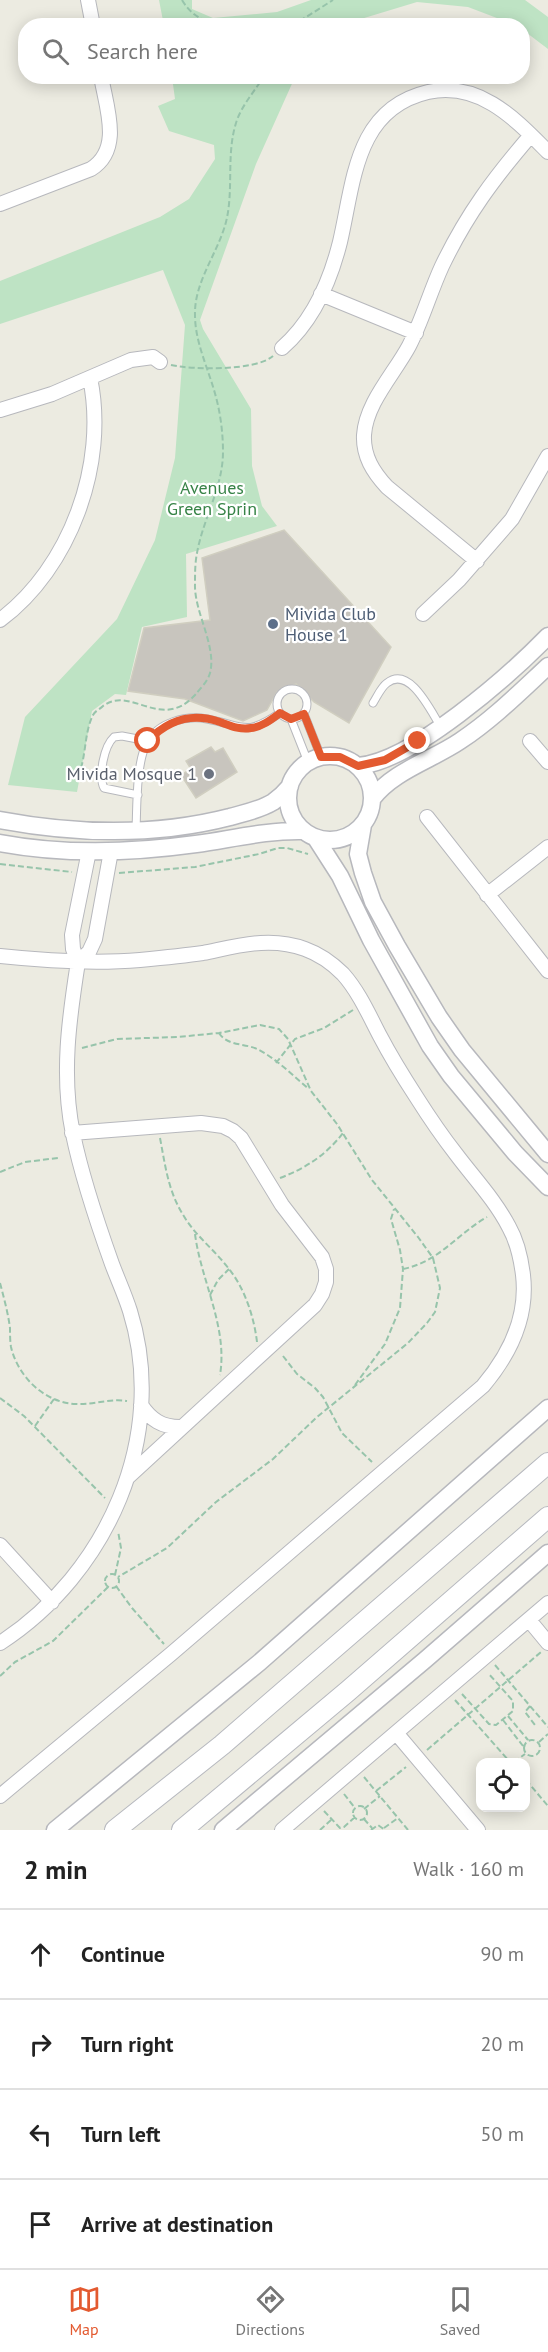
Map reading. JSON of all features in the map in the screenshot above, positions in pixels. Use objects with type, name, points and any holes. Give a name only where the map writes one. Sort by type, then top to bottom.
[{"type":"main road","points":[[115,1830],[222,1745],[548,1463]]},
{"type":"main road","points":[[182,1830],[348,1691],[548,1517]]},
{"type":"street","points":[[88,0],[91,18]]},
{"type":"street","points":[[0,204],[91,169],[102,160],[110,140],[102,84]]},
{"type":"street","points":[[282,348],[305,324],[321,294],[339,243],[359,157],[367,137],[376,124],[394,107],[409,99],[436,91],[467,92],[498,105],[548,152]]},
{"type":"street","points":[[477,561],[387,487],[376,475],[367,459],[364,445],[367,418],[416,333],[440,269],[471,211],[531,135]]},
{"type":"street","points":[[321,294],[416,333]]},
{"type":"street","points":[[0,410],[52,394],[143,357],[153,357],[160,362]]},
{"type":"street","points":[[0,632],[0,621],[16,608],[50,570],[72,527],[84,493],[91,452],[94,411],[90,378]]},
{"type":"street","points":[[423,614],[477,561],[512,519],[548,456]]},
{"type":"street","points":[[358,766],[385,760],[441,727],[477,701],[546,643]]},
{"type":"street","points":[[372,799],[389,783],[461,741],[548,666]]},
{"type":"street","points":[[530,741],[548,762]]},
{"type":"street","points":[[0,820],[57,828],[136,830],[193,824],[250,812],[272,802],[290,786],[300,769],[314,760],[340,757],[358,766],[369,781],[372,799],[370,813],[363,825],[353,834],[341,839],[327,840],[309,834],[267,832],[196,844],[111,851],[56,850],[0,843]]},
{"type":"street","points":[[290,786],[289,806],[297,824],[309,834],[340,876],[371,940],[430,1046],[451,1076],[515,1153],[548,1187]]},
{"type":"street","points":[[427,817],[548,971]]},
{"type":"street","points":[[363,825],[358,854],[363,873],[373,902],[397,946],[439,1017],[462,1050],[548,1154]]},
{"type":"street","points":[[487,895],[548,847]]},
{"type":"street","points":[[0,1642],[21,1629],[52,1602],[78,1574],[99,1542],[128,1477],[141,1405],[137,1342],[130,1311],[98,1223],[72,1133],[66,1079],[78,962],[73,950],[72,936],[88,851]]},
{"type":"street","points":[[78,962],[89,952],[95,939],[111,851]]},
{"type":"street","points":[[0,956],[78,962],[171,957],[266,942],[287,944],[307,950],[326,960],[342,974],[363,1004],[416,1097],[498,1208],[519,1252],[523,1276],[523,1300],[519,1324],[511,1347],[499,1368],[483,1386],[171,1654],[0,1797]]},
{"type":"street","points":[[72,1133],[201,1123],[223,1126],[241,1138],[268,1183],[322,1257],[326,1269],[326,1282],[315,1305],[128,1477]]},
{"type":"street","points":[[141,1405],[153,1420],[171,1427],[180,1427]]},
{"type":"street","points":[[56,1830],[260,1662],[548,1408]]},
{"type":"street","points":[[0,1545],[52,1602]]},
{"type":"street","points":[[223,1830],[425,1660],[548,1552]]},
{"type":"street","points":[[282,1830],[548,1603]]},
{"type":"street","points":[[529,1620],[548,1645]]},
{"type":"street","points":[[397,1734],[478,1830]]},
{"type":"lane","points":[[373,703],[386,683],[395,679],[406,680],[415,687],[441,727]]},
{"type":"lane","points":[[290,689],[296,689],[306,697],[308,703],[304,714],[314,760],[291,719],[280,713],[278,708],[280,696],[290,689]]},
{"type":"lane","points":[[136,830],[144,748],[148,741],[168,724],[188,717],[217,721],[240,729],[254,728],[280,713]]},
{"type":"lane","points":[[291,719],[304,714]]},
{"type":"lane","points":[[138,795],[104,788],[101,782],[106,748],[114,737],[122,736],[148,741]]},
{"type":"path","points":[[182,0],[186,8],[198,18]]},
{"type":"path","points":[[305,18],[333,0]]},
{"type":"path","points":[[81,768],[94,713],[110,701],[121,699],[154,710],[174,709],[191,699],[210,674],[211,657],[195,588],[197,553],[215,495],[223,455],[222,424],[194,313],[197,294],[226,223],[230,203],[230,176],[236,123],[259,84]]},
{"type":"path","points":[[160,362],[183,368],[248,367],[267,362],[282,348]]},
{"type":"path","points":[[107,873],[195,867],[260,854],[278,848],[297,850],[314,858]]},
{"type":"path","points":[[0,864],[85,873]]},
{"type":"path","points":[[276,1063],[290,1043],[301,1036],[324,1028],[363,1004]]},
{"type":"path","points":[[67,1052],[117,1039],[219,1033],[267,1025],[279,1029],[290,1043],[311,1091],[343,1133],[361,1165],[433,1258],[440,1288],[435,1312],[418,1334],[329,1408],[273,1459],[216,1502],[167,1548],[117,1576],[107,1575],[105,1584],[108,1587]]},
{"type":"path","points":[[219,1033],[229,1042],[257,1049],[311,1091]]},
{"type":"path","points":[[158,1126],[170,1185],[180,1210],[195,1232],[230,1269],[242,1291],[251,1314],[258,1357]]},
{"type":"path","points":[[268,1183],[308,1166],[327,1152],[343,1133]]},
{"type":"path","points":[[0,1172],[25,1162],[58,1158]]},
{"type":"path","points":[[354,1388],[392,1333],[403,1295],[404,1269],[391,1219],[394,1209]]},
{"type":"path","points":[[404,1269],[433,1258],[471,1226],[487,1217]]},
{"type":"path","points":[[195,1232],[198,1256],[210,1294],[221,1356],[221,1369],[215,1395]]},
{"type":"path","points":[[210,1294],[218,1280],[230,1269]]},
{"type":"path","points":[[0,1282],[16,1362],[34,1386],[55,1399],[75,1404],[118,1399],[141,1405]]},
{"type":"path","points":[[283,1356],[297,1374],[315,1388],[342,1433],[372,1462]]},
{"type":"path","points":[[0,1398],[35,1426],[116,1508]]},
{"type":"path","points":[[35,1426],[55,1399]]},
{"type":"path","points":[[118,1532],[121,1548],[116,1586],[171,1654]]},
{"type":"path","points":[[0,1676],[15,1662],[53,1641],[108,1587],[116,1586]]},
{"type":"path","points":[[376,1791],[548,1645]]},
{"type":"path","points":[[483,1660],[508,1681],[548,1726]]},
{"type":"path","points":[[451,1688],[491,1725],[496,1725],[508,1716],[513,1710],[513,1704],[483,1660]]},
{"type":"path","points":[[451,1688],[468,1714],[508,1758]]},
{"type":"path","points":[[530,1706],[525,1713],[535,1725]]},
{"type":"path","points":[[508,1716],[528,1740],[538,1743]]},
{"type":"path","points":[[503,1720],[523,1746],[525,1754]]},
{"type":"path","points":[[538,1743],[548,1734]]},
{"type":"path","points":[[523,1746],[528,1740]]},
{"type":"path","points":[[518,1758],[525,1754],[533,1756],[537,1754],[540,1746],[538,1743]]},
{"type":"path","points":[[357,1768],[408,1830]]},
{"type":"path","points":[[337,1785],[355,1808]]},
{"type":"path","points":[[530,1786],[548,1806]]},
{"type":"path","points":[[364,1809],[380,1796]]},
{"type":"path","points":[[316,1802],[342,1828],[356,1816]]},
{"type":"path","points":[[359,1805],[364,1809],[367,1815],[359,1820],[352,1812],[359,1805]]},
{"type":"path","points":[[363,1818],[371,1829],[378,1825],[384,1829],[398,1818]]},
{"type":"path","points":[[320,1830],[332,1820]]},
{"type":"green space","points":[[159,0],[192,0],[192,9],[213,18],[162,18]]},
{"type":"green space","points":[[311,0],[525,0],[548,17],[548,49],[530,35],[530,18],[497,18],[468,7],[417,2],[364,18],[213,18],[277,12]]},
{"type":"green space","name":"Avenues Green Sprin","points":[[173,84],[292,84],[256,164],[200,320],[203,329],[251,409],[252,466],[262,506],[277,526],[186,554],[187,617],[142,627],[126,695],[115,694],[92,711],[77,792],[8,785],[25,717],[117,619],[155,540],[175,458],[185,325],[163,270],[0,324],[0,281],[160,217],[189,199],[215,159],[214,145],[169,131],[158,106],[175,99]]},
{"type":"building","name":"Mivida Club House 1","points":[[284,530],[391,647],[349,723],[314,702],[296,684],[277,692],[267,710],[243,721],[185,699],[128,691],[144,628],[210,620],[202,558]]},
{"type":"building","name":"Mivida Mosque 1","points":[[211,747],[215,752],[223,748],[237,772],[196,798],[181,775],[191,769],[186,761]]},
{"type":"place","name":"Mivida Club House 1","points":[[273,624]]},
{"type":"place","name":"Mivida Mosque 1","points":[[209,774]]},
{"type":"route","points":[[148,741],[168,724],[188,717],[217,721],[240,729],[254,728],[280,713],[291,719],[304,714],[321,757],[340,757],[358,766],[372,765],[385,760],[418,741]]}]
